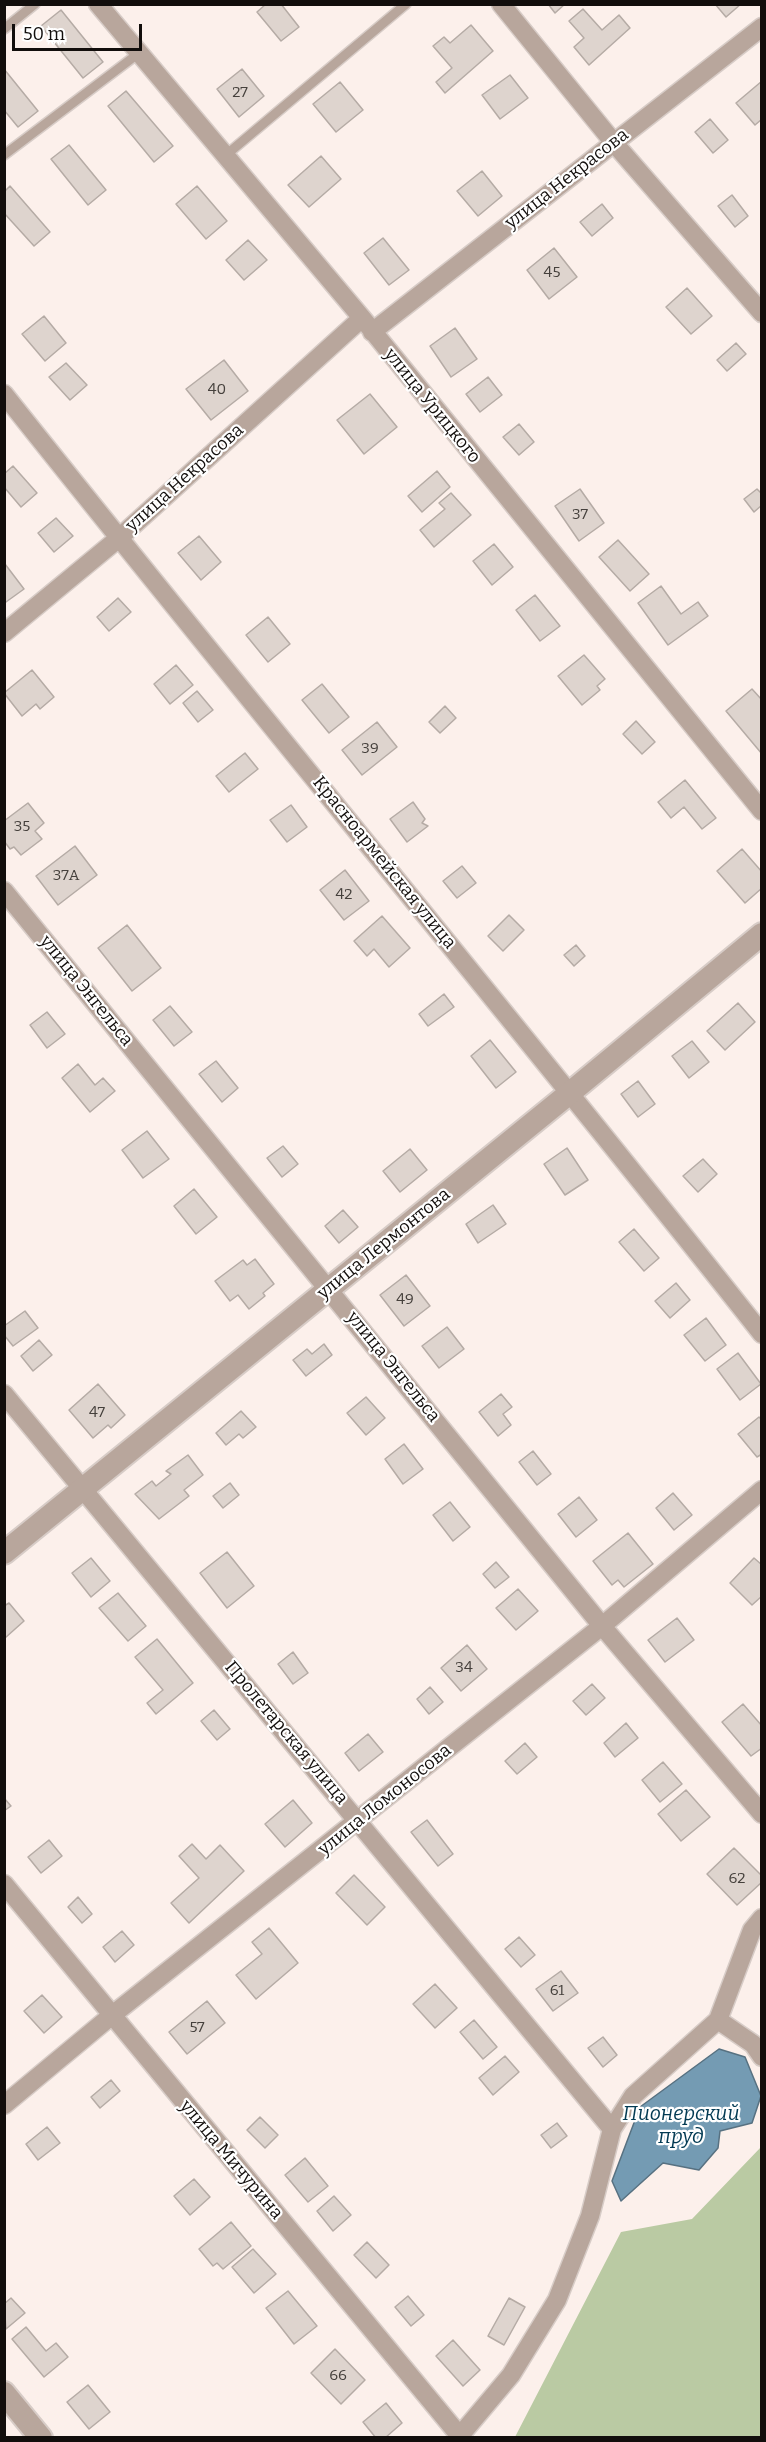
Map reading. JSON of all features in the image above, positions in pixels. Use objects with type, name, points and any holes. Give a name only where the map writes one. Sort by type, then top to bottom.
[{"type":"street","name":"улица Урицкого","points":[[98,4],[367,325],[762,811]]},
{"type":"street","points":[[501,4],[614,143],[762,313]]},
{"type":"street","name":"улица Некрасова","points":[[4,633],[119,538],[367,325],[614,143],[762,27]]},
{"type":"street","name":"Красноармейская улица","points":[[4,394],[572,1092],[762,1334]]},
{"type":"street","name":"улица Энгельса","points":[[4,891],[330,1288],[602,1626],[762,1814]]},
{"type":"street","name":"улица Лермонтова","points":[[4,1553],[572,1092],[762,934]]},
{"type":"street","name":"Пролетарская улица","points":[[4,1394],[81,1489],[360,1820],[612,2129]]},
{"type":"street","name":"улица Ломоносова","points":[[4,2105],[111,2016],[602,1626],[762,1490]]},
{"type":"street","name":"улица Мичурина","points":[[4,1884],[459,2436]]},
{"type":"street","points":[[459,2436],[511,2375],[557,2300],[590,2216],[612,2129],[633,2096],[718,2020],[752,1930],[762,1918]]},
{"type":"street","points":[[718,2020],[753,2044],[762,2057]]},
{"type":"street","points":[[4,2393],[41,2438]]},
{"type":"lane","points":[[4,29],[35,4]]},
{"type":"lane","points":[[226,155],[406,4]]},
{"type":"lane","points":[[4,155],[139,53]]},
{"type":"green space","points":[[761,2147],[761,2437],[515,2437],[621,2232],[692,2219]]},
{"type":"water","name":"Пионерский пруд","points":[[719,2049],[745,2057],[761,2096],[752,2123],[720,2131],[718,2148],[699,2170],[663,2163],[621,2201],[612,2181],[640,2107]]},
{"type":"building","points":[[266,4],[281,4],[299,27],[281,41],[257,12]]},
{"type":"building","points":[[548,4],[565,4],[555,13]]},
{"type":"building","points":[[715,4],[741,4],[726,17]]},
{"type":"building","points":[[583,9],[602,30],[619,15],[630,28],[589,65],[574,47],[584,38],[569,21]]},
{"type":"building","points":[[61,10],[103,62],[83,78],[41,26]]},
{"type":"building","points":[[471,25],[493,51],[445,93],[436,82],[452,68],[433,46],[444,37],[450,43]]},
{"type":"building","points":[[4,69],[38,111],[18,127],[4,110]]},
{"type":"building","points":[[242,69],[264,96],[239,117],[217,89]]},
{"type":"building","points":[[510,75],[528,98],[500,119],[482,95]]},
{"type":"building","points":[[762,81],[762,119],[755,125],[736,103]]},
{"type":"building","points":[[340,82],[363,110],[336,132],[313,104]]},
{"type":"building","points":[[126,91],[173,146],[154,162],[108,106]]},
{"type":"building","points":[[710,119],[728,140],[713,153],[695,132]]},
{"type":"building","points":[[69,145],[106,190],[88,205],[51,159]]},
{"type":"building","points":[[321,156],[341,179],[309,207],[288,185]]},
{"type":"building","points":[[482,171],[502,196],[478,216],[457,191]]},
{"type":"building","points":[[10,186],[50,232],[34,246],[4,213],[4,192]]},
{"type":"building","points":[[197,186],[227,221],[206,239],[176,204]]},
{"type":"building","points":[[732,195],[748,216],[735,227],[718,206]]},
{"type":"building","points":[[602,204],[613,218],[592,236],[580,222]]},
{"type":"building","points":[[383,238],[409,270],[389,285],[364,253]]},
{"type":"building","points":[[248,240],[267,260],[244,280],[226,260]]},
{"type":"building","points":[[554,248],[577,277],[549,299],[527,270]]},
{"type":"building","points":[[687,288],[712,316],[691,334],[666,307]]},
{"type":"building","points":[[44,316],[66,343],[45,361],[22,334]]},
{"type":"building","points":[[455,328],[477,359],[451,377],[430,346]]},
{"type":"building","points":[[736,343],[746,354],[727,371],[717,360]]},
{"type":"building","points":[[224,360],[248,391],[211,420],[186,389]]},
{"type":"building","points":[[66,363],[87,385],[70,400],[49,377]]},
{"type":"building","points":[[488,377],[502,395],[480,412],[466,394]]},
{"type":"building","points":[[370,394],[397,427],[364,454],[337,420]]},
{"type":"building","points":[[519,424],[534,442],[519,455],[503,437]]},
{"type":"building","points":[[13,466],[37,493],[21,507],[4,487],[4,474]]},
{"type":"building","points":[[437,471],[450,487],[422,512],[408,496]]},
{"type":"building","points":[[580,489],[604,523],[579,541],[555,506]]},
{"type":"building","points":[[757,489],[762,494],[762,505],[754,512],[744,499]]},
{"type":"building","points":[[451,493],[471,515],[434,547],[420,530],[445,509],[439,503]]},
{"type":"building","points":[[56,518],[73,536],[54,552],[38,533]]},
{"type":"building","points":[[199,536],[221,562],[201,580],[178,553]]},
{"type":"building","points":[[618,540],[649,574],[630,591],[599,557]]},
{"type":"building","points":[[494,544],[513,567],[492,585],[473,561]]},
{"type":"building","points":[[5,564],[24,589],[6,602],[4,600]]},
{"type":"building","points":[[661,586],[681,614],[698,602],[708,616],[668,645],[638,603]]},
{"type":"building","points":[[535,595],[560,626],[540,641],[516,610]]},
{"type":"building","points":[[118,598],[131,612],[109,631],[97,617]]},
{"type":"building","points":[[268,617],[290,644],[268,662],[246,635]]},
{"type":"building","points":[[584,655],[605,679],[597,686],[600,690],[582,705],[558,676]]},
{"type":"building","points":[[176,665],[193,685],[170,704],[154,684]]},
{"type":"building","points":[[32,670],[54,697],[40,709],[36,704],[22,716],[4,693]]},
{"type":"building","points":[[322,684],[349,717],[329,733],[302,700]]},
{"type":"building","points":[[752,689],[762,700],[762,754],[726,711]]},
{"type":"building","points":[[197,691],[213,710],[198,722],[183,703]]},
{"type":"building","points":[[445,706],[456,718],[440,733],[429,722]]},
{"type":"building","points":[[636,721],[655,742],[642,754],[623,734]]},
{"type":"building","points":[[377,722],[397,747],[362,775],[342,750]]},
{"type":"building","points":[[245,753],[258,769],[229,792],[216,776]]},
{"type":"building","points":[[685,780],[716,818],[702,829],[684,807],[671,818],[658,802]]},
{"type":"building","points":[[413,802],[425,819],[422,823],[428,826],[407,842],[390,819]]},
{"type":"building","points":[[28,803],[44,823],[35,831],[42,839],[21,855],[14,847],[10,849],[4,841],[4,821]]},
{"type":"building","points":[[291,805],[307,827],[287,842],[270,820]]},
{"type":"building","points":[[75,846],[97,875],[58,905],[36,876]]},
{"type":"building","points":[[742,849],[762,872],[762,888],[745,903],[717,871]]},
{"type":"building","points":[[462,866],[476,883],[457,898],[443,881]]},
{"type":"building","points":[[345,870],[369,901],[344,920],[320,890]]},
{"type":"building","points":[[509,915],[524,930],[503,951],[488,936]]},
{"type":"building","points":[[382,916],[410,948],[389,967],[374,949],[367,956],[354,941]]},
{"type":"building","points":[[127,925],[161,968],[132,991],[98,948]]},
{"type":"building","points":[[576,945],[585,956],[574,966],[564,955]]},
{"type":"building","points":[[444,994],[454,1007],[428,1026],[419,1014]]},
{"type":"building","points":[[738,1003],[755,1022],[725,1050],[707,1031]]},
{"type":"building","points":[[170,1006],[192,1032],[174,1046],[153,1020]]},
{"type":"building","points":[[47,1012],[65,1034],[47,1048],[30,1025]]},
{"type":"building","points":[[490,1040],[516,1072],[496,1088],[471,1056]]},
{"type":"building","points":[[692,1041],[709,1062],[689,1078],[672,1056]]},
{"type":"building","points":[[216,1061],[238,1088],[222,1102],[199,1074]]},
{"type":"building","points":[[78,1064],[95,1085],[103,1078],[115,1091],[90,1112],[62,1078]]},
{"type":"building","points":[[638,1081],[655,1104],[638,1117],[621,1094]]},
{"type":"building","points":[[147,1131],[169,1159],[143,1178],[122,1150]]},
{"type":"building","points":[[283,1146],[298,1164],[282,1177],[267,1158]]},
{"type":"building","points":[[567,1148],[588,1180],[565,1195],[544,1164]]},
{"type":"building","points":[[410,1149],[427,1170],[400,1192],[383,1171]]},
{"type":"building","points":[[703,1159],[717,1174],[698,1192],[683,1176]]},
{"type":"building","points":[[194,1189],[217,1217],[196,1234],[174,1206]]},
{"type":"building","points":[[493,1205],[506,1224],[478,1243],[466,1224]]},
{"type":"building","points":[[343,1210],[358,1227],[339,1243],[325,1226]]},
{"type":"building","points":[[634,1229],[659,1258],[644,1271],[619,1242]]},
{"type":"building","points":[[255,1259],[274,1284],[263,1293],[265,1296],[249,1309],[238,1295],[230,1301],[215,1281],[243,1260],[247,1265]]},
{"type":"building","points":[[406,1275],[430,1306],[404,1326],[380,1295]]},
{"type":"building","points":[[676,1283],[690,1300],[670,1318],[655,1301]]},
{"type":"building","points":[[25,1311],[38,1328],[13,1346],[4,1335],[4,1326]]},
{"type":"building","points":[[706,1318],[726,1345],[705,1361],[684,1335]]},
{"type":"building","points":[[447,1327],[464,1349],[439,1368],[422,1346]]},
{"type":"building","points":[[39,1340],[52,1355],[33,1371],[21,1356]]},
{"type":"building","points":[[324,1344],[332,1355],[306,1376],[293,1360],[307,1349],[312,1354]]},
{"type":"building","points":[[738,1353],[761,1384],[740,1400],[717,1369]]},
{"type":"building","points":[[98,1384],[125,1415],[111,1428],[108,1425],[93,1438],[69,1410]]},
{"type":"building","points":[[501,1394],[512,1407],[503,1414],[511,1425],[498,1436],[479,1412]]},
{"type":"building","points":[[366,1397],[385,1418],[366,1435],[347,1413]]},
{"type":"building","points":[[241,1411],[256,1427],[243,1438],[239,1434],[226,1445],[216,1433]]},
{"type":"building","points":[[759,1417],[762,1420],[762,1454],[757,1457],[738,1434]]},
{"type":"building","points":[[404,1444],[423,1469],[403,1484],[385,1459]]},
{"type":"building","points":[[533,1451],[551,1474],[537,1485],[519,1462]]},
{"type":"building","points":[[188,1455],[203,1475],[184,1490],[189,1496],[159,1519],[135,1494],[152,1481],[156,1486],[171,1474],[166,1471]]},
{"type":"building","points":[[230,1483],[239,1495],[223,1508],[213,1496]]},
{"type":"building","points":[[673,1493],[692,1515],[674,1530],[656,1508]]},
{"type":"building","points":[[579,1497],[597,1520],[576,1537],[558,1514]]},
{"type":"building","points":[[450,1502],[470,1527],[453,1541],[433,1515]]},
{"type":"building","points":[[628,1533],[653,1564],[624,1587],[618,1580],[612,1585],[593,1561]]},
{"type":"building","points":[[227,1552],[254,1586],[227,1608],[200,1573]]},
{"type":"building","points":[[91,1558],[110,1581],[91,1597],[72,1573]]},
{"type":"building","points":[[754,1558],[762,1565],[762,1596],[752,1605],[730,1583]]},
{"type":"building","points":[[496,1562],[509,1577],[495,1588],[483,1574]]},
{"type":"building","points":[[518,1589],[538,1611],[516,1630],[496,1608]]},
{"type":"building","points":[[118,1593],[146,1626],[128,1641],[99,1608]]},
{"type":"building","points":[[9,1603],[24,1621],[5,1638],[4,1606]]},
{"type":"building","points":[[677,1618],[694,1640],[665,1662],[648,1640]]},
{"type":"building","points":[[157,1639],[193,1683],[156,1714],[147,1703],[163,1690],[135,1657]]},
{"type":"building","points":[[467,1645],[487,1669],[461,1691],[441,1668]]},
{"type":"building","points":[[293,1652],[308,1673],[293,1684],[278,1664]]},
{"type":"building","points":[[592,1684],[605,1698],[586,1715],[573,1701]]},
{"type":"building","points":[[430,1687],[443,1702],[429,1714],[417,1699]]},
{"type":"building","points":[[743,1704],[762,1726],[762,1748],[751,1756],[722,1722]]},
{"type":"building","points":[[214,1710],[230,1729],[217,1740],[201,1721]]},
{"type":"building","points":[[626,1723],[638,1738],[615,1757],[604,1743]]},
{"type":"building","points":[[368,1734],[383,1752],[359,1771],[345,1753]]},
{"type":"building","points":[[525,1743],[537,1757],[517,1774],[505,1761]]},
{"type":"building","points":[[663,1762],[682,1784],[660,1802],[642,1780]]},
{"type":"building","points":[[686,1790],[710,1817],[681,1841],[658,1814]]},
{"type":"building","points":[[4,1798],[11,1806],[4,1811]]},
{"type":"building","points":[[293,1800],[312,1823],[285,1847],[265,1824]]},
{"type":"building","points":[[427,1820],[453,1854],[438,1866],[411,1832]]},
{"type":"building","points":[[49,1840],[62,1856],[41,1873],[28,1857]]},
{"type":"building","points":[[192,1844],[206,1859],[220,1845],[244,1871],[189,1923],[171,1903],[199,1878],[179,1856]]},
{"type":"building","points":[[734,1848],[762,1876],[762,1882],[737,1905],[707,1874]]},
{"type":"building","points":[[354,1875],[385,1907],[367,1925],[336,1893]]},
{"type":"building","points":[[78,1897],[92,1914],[82,1923],[68,1907]]},
{"type":"building","points":[[269,1928],[298,1963],[256,1999],[236,1975],[262,1954],[252,1942]]},
{"type":"building","points":[[122,1931],[134,1945],[115,1962],[103,1947]]},
{"type":"building","points":[[519,1937],[535,1955],[521,1967],[505,1949]]},
{"type":"building","points":[[561,1971],[578,1993],[553,2011],[536,1989]]},
{"type":"building","points":[[435,1984],[457,2008],[435,2028],[413,2004]]},
{"type":"building","points":[[42,1995],[62,2017],[44,2033],[24,2011]]},
{"type":"building","points":[[207,2001],[225,2023],[187,2054],[169,2032]]},
{"type":"building","points":[[474,2020],[497,2047],[483,2059],[460,2032]]},
{"type":"building","points":[[603,2037],[617,2055],[603,2067],[588,2048]]},
{"type":"building","points":[[505,2056],[519,2072],[493,2095],[479,2078]]},
{"type":"building","points":[[111,2080],[120,2091],[100,2108],[91,2097]]},
{"type":"building","points":[[260,2117],[278,2135],[265,2148],[247,2130]]},
{"type":"building","points":[[557,2123],[567,2136],[551,2148],[541,2135]]},
{"type":"building","points":[[47,2127],[60,2143],[38,2160],[26,2144]]},
{"type":"building","points":[[305,2158],[328,2186],[308,2202],[285,2175]]},
{"type":"building","points":[[194,2179],[210,2197],[190,2215],[174,2196]]},
{"type":"building","points":[[334,2196],[351,2215],[333,2231],[317,2211]]},
{"type":"building","points":[[231,2222],[251,2246],[223,2269],[217,2263],[213,2266],[199,2249]]},
{"type":"building","points":[[367,2242],[389,2265],[376,2278],[354,2255]]},
{"type":"building","points":[[253,2249],[276,2274],[254,2293],[232,2267]]},
{"type":"building","points":[[288,2291],[317,2326],[294,2344],[266,2308]]},
{"type":"building","points":[[408,2296],[424,2315],[411,2326],[395,2307]]},
{"type":"building","points":[[11,2298],[25,2313],[6,2329],[4,2304]]},
{"type":"building","points":[[509,2298],[525,2307],[504,2345],[488,2336]]},
{"type":"building","points":[[26,2327],[46,2351],[56,2343],[68,2357],[44,2377],[12,2339]]},
{"type":"building","points":[[453,2340],[480,2370],[463,2386],[436,2356]]},
{"type":"building","points":[[335,2349],[365,2380],[341,2404],[311,2373]]},
{"type":"building","points":[[88,2385],[110,2412],[89,2429],[67,2402]]},
{"type":"building","points":[[386,2403],[402,2423],[385,2438],[376,2438],[363,2422]]}]
